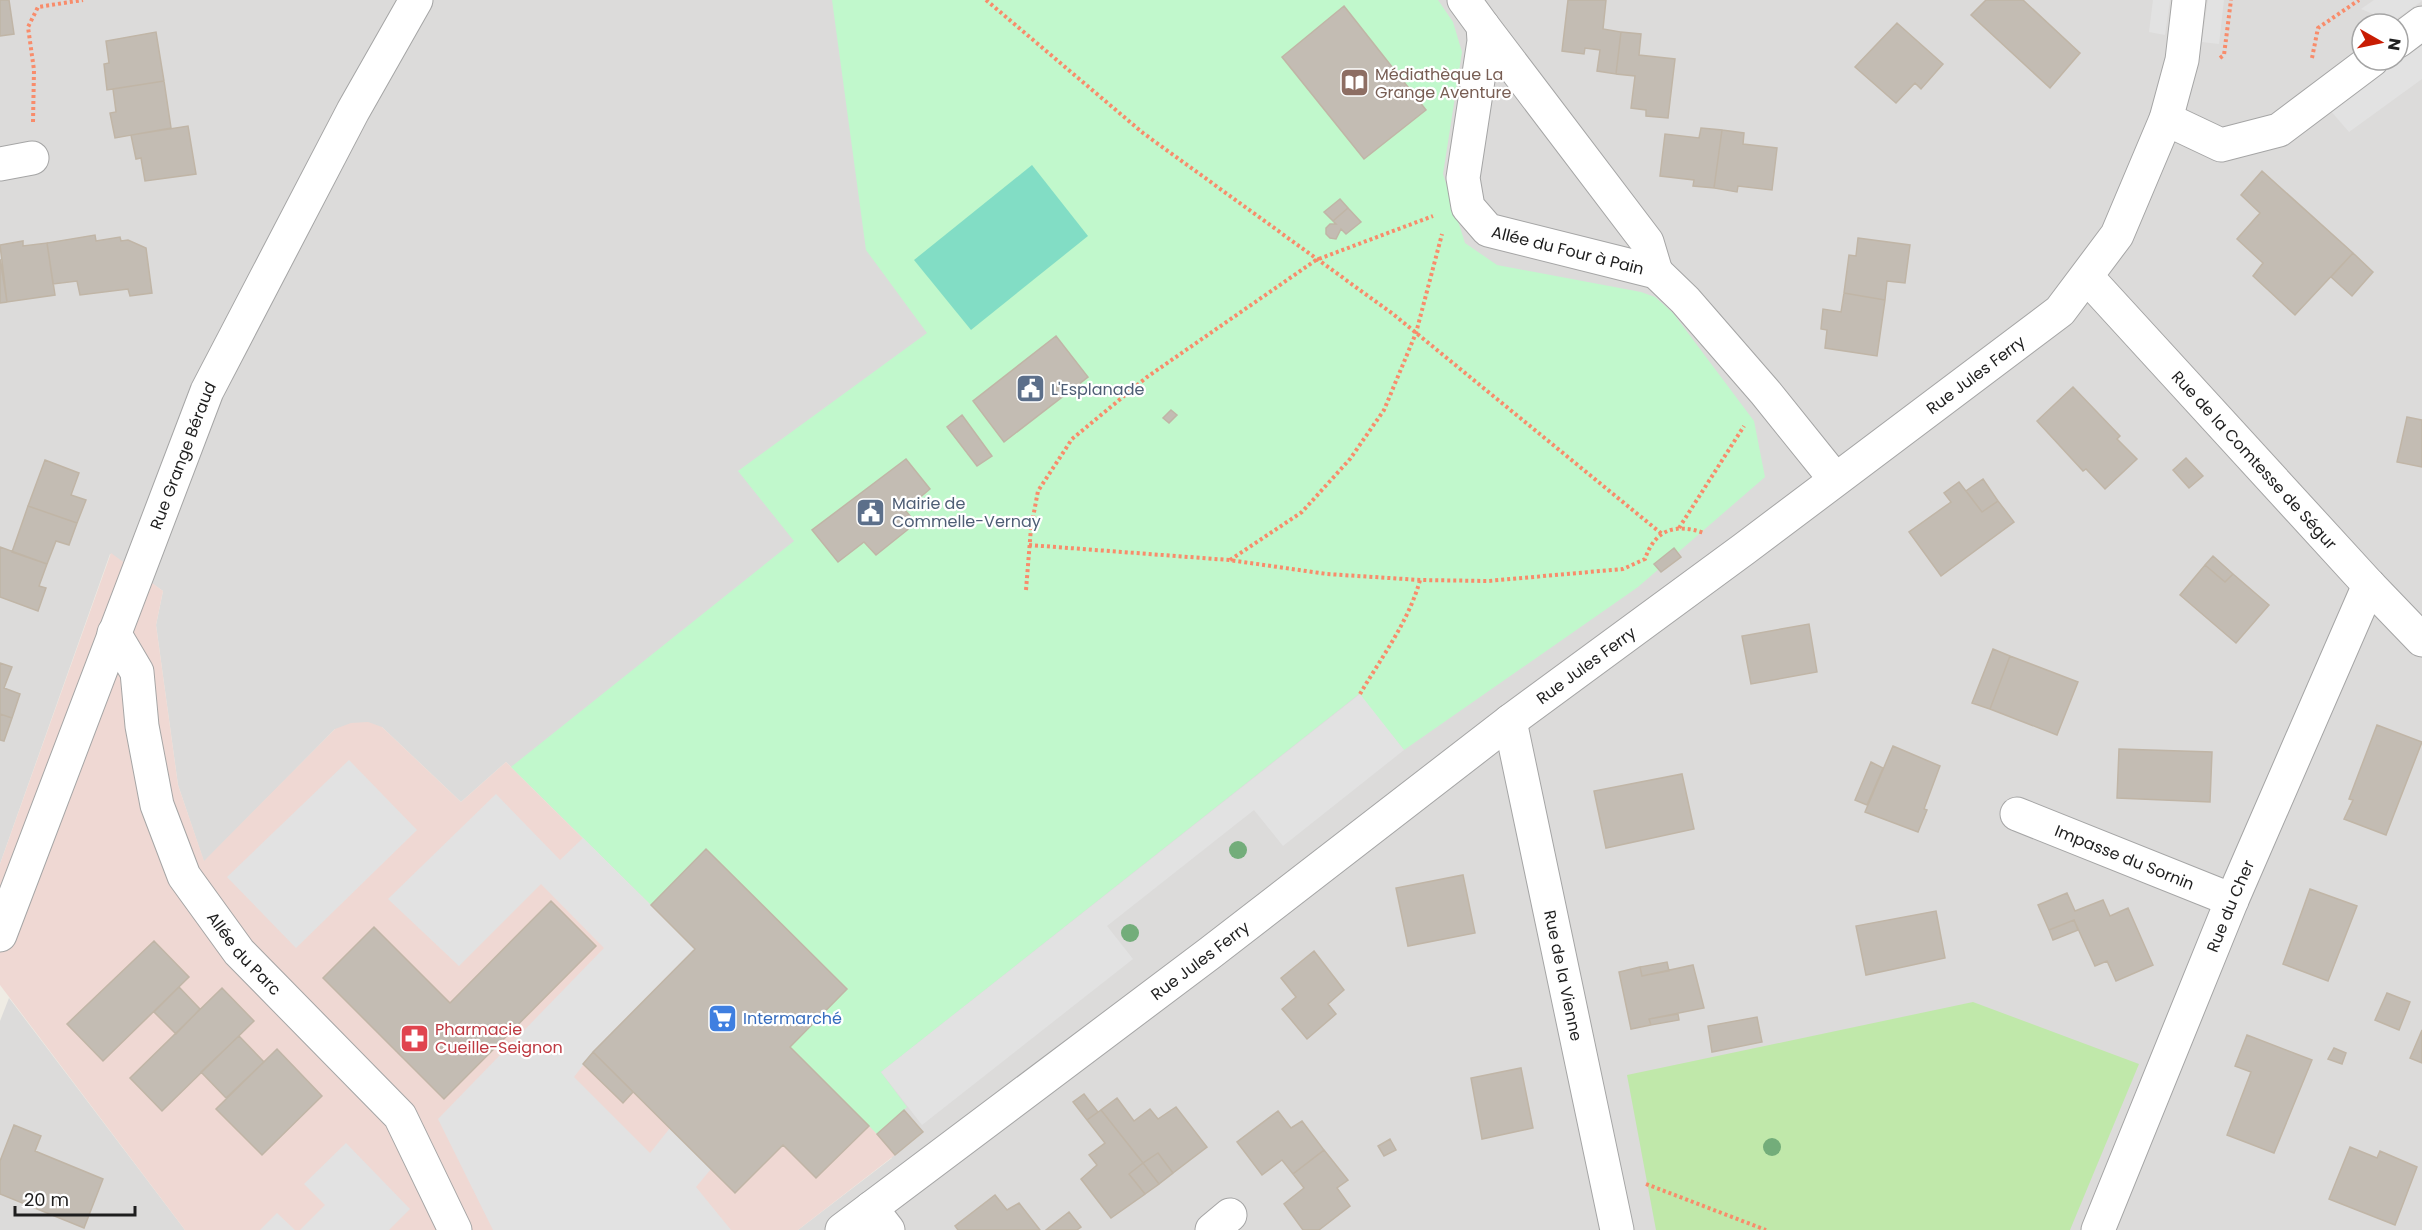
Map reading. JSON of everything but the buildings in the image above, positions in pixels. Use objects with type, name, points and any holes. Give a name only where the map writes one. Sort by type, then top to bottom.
[{"type":"street","name":"Rue Grange Béraud","points":[[0,935],[207,392],[353,111],[416,0]]},
{"type":"street","name":"Rue Jules Ferry","points":[[842,1230],[880,1219],[1219,945],[1510,721],[1744,549],[2060,311],[2117,235],[2166,119],[2181,60],[2189,0]]},
{"type":"street","points":[[1473,13],[1647,242],[1656,272]]},
{"type":"street","name":"Allée du Four à Pain","points":[[1473,13],[1484,41],[1463,178],[1468,207],[1488,230],[1656,272],[1685,300],[1765,392],[1835,480]]},
{"type":"street","points":[[2166,119],[2221,145],[2279,130],[2357,72]]},
{"type":"street","points":[[0,164],[32,158]]},
{"type":"street","name":"Rue de la Comtesse de Ségur","points":[[2087,277],[2422,640]]},
{"type":"street","name":"Rue du Cher","points":[[2098,1230],[2232,900],[2369,585]]},
{"type":"street","name":"Allée du Parc","points":[[114,633],[137,672],[142,726],[157,805],[184,876],[239,952],[400,1116],[454,1230]]},
{"type":"street","name":"Rue de la Vienne","points":[[1510,721],[1617,1230]]},
{"type":"street","name":"Impasse du Sornin","points":[[2017,814],[2232,900]]},
{"type":"path","points":[[32,158],[34,70],[28,27],[38,7],[83,0]]},
{"type":"path","points":[[986,0],[1143,133],[1416,333],[1662,534]]},
{"type":"path","points":[[2216,62],[2224,55],[2230,0]]},
{"type":"path","points":[[2311,62],[2318,28],[2359,0]]},
{"type":"path","points":[[1026,590],[1029,545],[1038,491],[1072,439],[1148,377],[1316,260],[1437,215]]},
{"type":"path","points":[[1229,560],[1302,512],[1350,459],[1384,410],[1416,333],[1442,233]]},
{"type":"path","points":[[1679,528],[1765,392]]},
{"type":"path","points":[[1029,545],[1229,560],[1327,574],[1420,580],[1488,581],[1623,569],[1645,559],[1649,547],[1662,534],[1679,528],[1691,528],[1704,533],[1722,522],[1744,549]]},
{"type":"path","points":[[1360,694],[1415,599],[1420,580]]},
{"type":"path","points":[[1604,1167],[1766,1230]]},
{"type":"shaded area","points":[[0,0],[2422,0],[2422,1230],[798,1230],[892,1158],[877,1134],[868,1126],[706,850],[651,905],[506,762],[461,802],[382,727],[335,729],[204,862],[178,785],[156,625],[163,591],[110,554],[0,864]]},
{"type":"shaded area","points":[[2153,0],[2170,0],[2165,35],[2149,32]]},
{"type":"shaded area","points":[[2208,0],[2224,0],[2219,44],[2202,42]]},
{"type":"shaded area","points":[[2374,0],[2422,0],[2406,12],[2368,12],[2361,9]]},
{"type":"shaded area","points":[[2422,41],[2422,79],[2349,132],[2330,110],[2381,72],[2410,72],[2410,50]]},
{"type":"shaded area","points":[[111,553],[163,591],[156,625],[178,785],[204,861],[335,729],[351,723],[368,722],[382,727],[461,802],[506,762],[650,905],[706,849],[847,989],[790,1047],[895,1155],[798,1230],[185,1230],[0,985],[0,864]]},
{"type":"shaded area","points":[[1360,694],[1404,750],[1283,846],[1254,810],[1107,926],[1133,959],[922,1125],[881,1072]]},
{"type":"shaded area","points":[[349,760],[417,830],[296,948],[227,877]]},
{"type":"shaded area","points":[[496,794],[560,860],[583,838],[695,949],[593,1052],[574,1077],[650,1153],[670,1128],[711,1169],[696,1187],[731,1230],[493,1230],[438,1119],[604,948],[541,884],[459,966],[388,899]]},
{"type":"shaded area","points":[[9,998],[185,1230],[0,1230],[0,1021]]},
{"type":"shaded area","points":[[346,1143],[410,1209],[389,1230],[300,1230],[325,1205],[304,1184]]},
{"type":"shaded area","points":[[277,1213],[295,1230],[260,1230]]},
{"type":"green space","points":[[832,0],[1438,0],[1453,22],[1462,52],[1443,174],[1465,243],[1497,265],[1641,292],[1655,297],[1673,313],[1754,421],[1765,477],[1638,587],[1404,750],[1359,694],[881,1072],[907,1107],[877,1134],[790,1047],[847,989],[706,850],[651,905],[511,767],[794,541],[738,471],[927,333],[866,250]]},
{"type":"green space","points":[[1032,165],[1088,236],[971,330],[914,260]]},
{"type":"green space","points":[[1973,1002],[2139,1064],[2070,1230],[1656,1230],[1627,1075]]},
{"type":"place","name":"Médiathèque La Grange Aventure","points":[[1354,83]]},
{"type":"place","name":"L'Esplanade","points":[[1030,389]]},
{"type":"place","name":"Mairie de Commelle-Vernay","points":[[871,512]]},
{"type":"place","name":"Intermarché","points":[[722,1018]]},
{"type":"place","name":"Pharmacie Cueille-Seignon","points":[[414,1038]]}]
